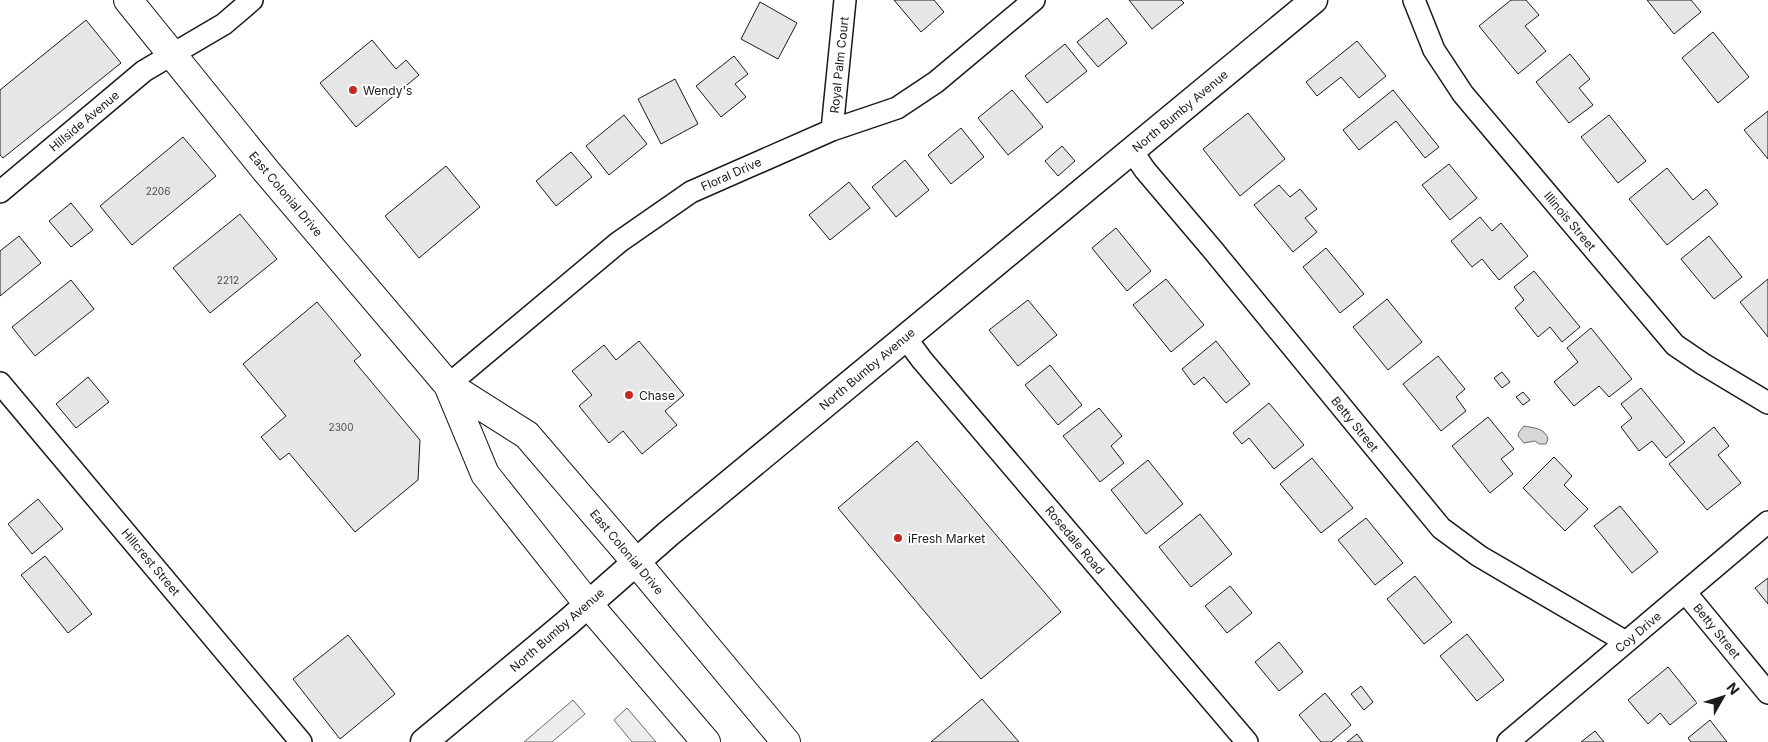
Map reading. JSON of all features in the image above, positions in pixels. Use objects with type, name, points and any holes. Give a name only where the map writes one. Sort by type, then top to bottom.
[{"type":"highway","name":"East Colonial Drive","points":[[128,0],[267,172],[448,385],[527,435],[786,742]]},
{"type":"highway","name":"East Colonial Drive","points":[[448,385],[485,474],[588,604],[706,742]]},
{"type":"street","name":"Hillside Avenue","points":[[0,192],[144,71],[224,24],[252,0]]},
{"type":"street","name":"Royal Palm Court","points":[[832,130],[845,0]]},
{"type":"street","name":"Floral Drive","points":[[448,385],[619,242],[691,192],[832,130],[897,108],[936,82],[1034,0]]},
{"type":"street","name":"North Bumby Avenue","points":[[424,742],[905,337],[1314,0]]},
{"type":"street","name":"Illinois Street","points":[[1414,0],[1434,50],[1463,94],[1675,345],[1768,403]]},
{"type":"street","name":"Betty Street","points":[[1132,151],[1145,170],[1441,528],[1479,556],[1626,642]]},
{"type":"street","name":"Rosedale Road","points":[[905,337],[922,360],[1247,742]]},
{"type":"street","name":"Hillcrest Street","points":[[0,383],[301,742]]},
{"type":"street","name":"Coy Drive","points":[[1508,742],[1768,522]]},
{"type":"street","name":"Betty Street","points":[[1685,592],[1768,693]]},
{"type":"shaded area","points":[[1524,426],[1539,429],[1547,435],[1546,444],[1539,444],[1535,441],[1524,443],[1518,436]]},
{"type":"shaded area","points":[[573,700],[585,714],[552,742],[524,742]]},
{"type":"shaded area","points":[[627,708],[656,742],[632,742],[614,720]]},
{"type":"building","points":[[894,0],[934,0],[944,12],[921,32]]},
{"type":"building","points":[[1129,0],[1181,0],[1184,3],[1152,29]]},
{"type":"building","points":[[1511,0],[1526,0],[1539,15],[1525,26],[1546,51],[1518,74],[1479,26]]},
{"type":"building","points":[[1647,0],[1691,0],[1701,12],[1674,34]]},
{"type":"building","points":[[760,2],[797,23],[778,59],[741,39]]},
{"type":"building","points":[[1107,18],[1127,43],[1098,67],[1077,42]]},
{"type":"building","points":[[86,20],[121,63],[3,158],[0,155],[0,90]]},
{"type":"building","points":[[1713,32],[1749,77],[1718,103],[1682,58]]},
{"type":"building","points":[[372,40],[396,69],[406,60],[419,75],[356,127],[320,83]]},
{"type":"building","points":[[1357,41],[1386,76],[1359,98],[1341,77],[1317,96],[1306,82]]},
{"type":"building","points":[[1065,44],[1087,71],[1047,103],[1025,76]]},
{"type":"building","points":[[1570,54],[1590,79],[1579,88],[1593,105],[1569,123],[1536,82]]},
{"type":"building","points":[[734,56],[748,74],[735,84],[746,97],[721,117],[696,86]]},
{"type":"building","points":[[675,79],[698,124],[661,144],[638,99]]},
{"type":"building","points":[[1012,90],[1043,127],[1008,155],[978,118]]},
{"type":"building","points":[[1393,90],[1439,147],[1425,158],[1396,121],[1359,150],[1343,130]]},
{"type":"building","points":[[1768,111],[1768,159],[1744,130]]},
{"type":"building","points":[[1248,113],[1285,159],[1240,196],[1203,149]]},
{"type":"building","points":[[624,115],[647,144],[609,175],[586,146]]},
{"type":"building","points":[[1609,115],[1646,161],[1618,183],[1581,137]]},
{"type":"building","points":[[961,128],[984,157],[951,184],[928,155]]},
{"type":"building","points":[[183,137],[216,176],[132,245],[100,206]]},
{"type":"building","points":[[1062,146],[1075,161],[1058,176],[1045,161]]},
{"type":"building","points":[[571,152],[592,177],[556,206],[536,181]]},
{"type":"building","points":[[905,160],[929,190],[896,217],[872,187]]},
{"type":"building","points":[[1449,164],[1477,198],[1450,220],[1422,185]]},
{"type":"building","points":[[446,166],[480,207],[419,258],[385,216]]},
{"type":"building","points":[[1667,168],[1693,200],[1706,189],[1718,204],[1667,245],[1629,199]]},
{"type":"building","points":[[849,182],[870,208],[830,240],[809,215]]},
{"type":"building","points":[[1279,185],[1290,197],[1300,189],[1317,209],[1305,218],[1317,232],[1293,252],[1254,205]]},
{"type":"building","points":[[71,203],[93,230],[71,247],[49,221]]},
{"type":"building","points":[[240,214],[277,259],[210,313],[173,268]]},
{"type":"building","points":[[1480,217],[1492,231],[1501,223],[1528,256],[1499,280],[1482,259],[1472,267],[1451,241]]},
{"type":"building","points":[[1116,228],[1151,271],[1127,291],[1092,248]]},
{"type":"building","points":[[19,236],[41,263],[0,296],[0,251]]},
{"type":"building","points":[[1709,236],[1742,277],[1714,299],[1681,259]]},
{"type":"building","points":[[1326,248],[1364,294],[1340,313],[1303,267]]},
{"type":"building","points":[[1534,271],[1580,327],[1562,342],[1550,327],[1538,337],[1515,308],[1524,300],[1514,287]]},
{"type":"building","points":[[1166,279],[1204,325],[1171,352],[1133,305]]},
{"type":"building","points":[[1768,279],[1768,337],[1740,302]]},
{"type":"building","points":[[71,280],[94,309],[35,356],[12,327]]},
{"type":"building","points":[[1387,299],[1422,342],[1388,370],[1353,327]]},
{"type":"building","points":[[1028,300],[1057,335],[1018,366],[989,330]]},
{"type":"building","points":[[317,302],[361,355],[354,361],[420,440],[418,480],[355,532],[289,453],[280,460],[261,437],[286,416],[243,364]]},
{"type":"building","points":[[1591,328],[1632,379],[1609,397],[1599,386],[1574,406],[1554,382],[1578,362],[1567,348]]},
{"type":"building","points":[[639,341],[684,395],[665,411],[677,425],[642,454],[623,431],[609,443],[579,406],[592,395],[572,371],[604,345],[616,360]]},
{"type":"building","points":[[1216,341],[1250,384],[1226,403],[1204,377],[1194,385],[1182,369]]},
{"type":"building","points":[[1438,356],[1465,389],[1456,397],[1466,411],[1441,431],[1403,384]]},
{"type":"building","points":[[1050,365],[1082,405],[1058,425],[1025,385]]},
{"type":"building","points":[[1502,372],[1510,382],[1502,388],[1494,378]]},
{"type":"building","points":[[88,377],[109,402],[76,428],[56,404]]},
{"type":"building","points":[[1641,388],[1685,442],[1666,458],[1652,441],[1639,451],[1621,427],[1632,418],[1621,404]]},
{"type":"building","points":[[1523,392],[1530,400],[1523,405],[1516,397]]},
{"type":"building","points":[[1269,403],[1304,445],[1274,469],[1249,438],[1242,444],[1233,433]]},
{"type":"building","points":[[1099,408],[1122,436],[1111,446],[1124,463],[1100,482],[1063,436]]},
{"type":"building","points":[[1488,417],[1514,449],[1501,459],[1513,474],[1490,493],[1452,446]]},
{"type":"building","points":[[1714,427],[1729,446],[1718,455],[1741,483],[1707,510],[1669,464]]},
{"type":"building","points":[[917,441],[1061,612],[981,679],[838,508]]},
{"type":"building","points":[[1554,457],[1572,476],[1564,485],[1588,509],[1565,531],[1523,488]]},
{"type":"building","points":[[1312,458],[1353,508],[1321,533],[1280,484]]},
{"type":"building","points":[[1148,460],[1183,504],[1146,534],[1111,490]]},
{"type":"building","points":[[38,499],[63,529],[32,554],[8,524]]},
{"type":"building","points":[[1620,506],[1658,552],[1632,573],[1594,526]]},
{"type":"building","points":[[1200,514],[1232,554],[1191,587],[1159,547]]},
{"type":"building","points":[[1366,518],[1403,563],[1375,585],[1338,540]]},
{"type":"building","points":[[45,556],[92,614],[68,633],[21,575]]},
{"type":"building","points":[[1415,576],[1452,622],[1424,644],[1387,599]]},
{"type":"building","points":[[1768,578],[1768,604],[1755,588]]},
{"type":"building","points":[[1230,586],[1252,613],[1227,633],[1205,606]]},
{"type":"building","points":[[1467,634],[1504,680],[1477,701],[1440,656]]},
{"type":"building","points":[[348,635],[395,694],[340,739],[293,679]]},
{"type":"building","points":[[1279,642],[1303,672],[1279,691],[1255,662]]},
{"type":"building","points":[[1668,667],[1697,703],[1670,725],[1660,713],[1648,724],[1628,700]]},
{"type":"building","points":[[1361,686],[1373,702],[1364,710],[1351,694]]},
{"type":"building","points":[[1325,693],[1351,725],[1331,742],[1321,742],[1299,715]]},
{"type":"building","points":[[982,699],[1019,742],[931,742]]},
{"type":"building","points":[[1710,720],[1727,742],[1691,742],[1688,738]]},
{"type":"building","points":[[1595,731],[1604,742],[1581,742]]},
{"type":"building","points":[[1357,734],[1363,742],[1347,742]]},
{"type":"place","name":"Wendy's","points":[[353,90]]},
{"type":"place","name":"Chase","points":[[629,395]]},
{"type":"place","name":"iFresh Market","points":[[898,538]]}]
